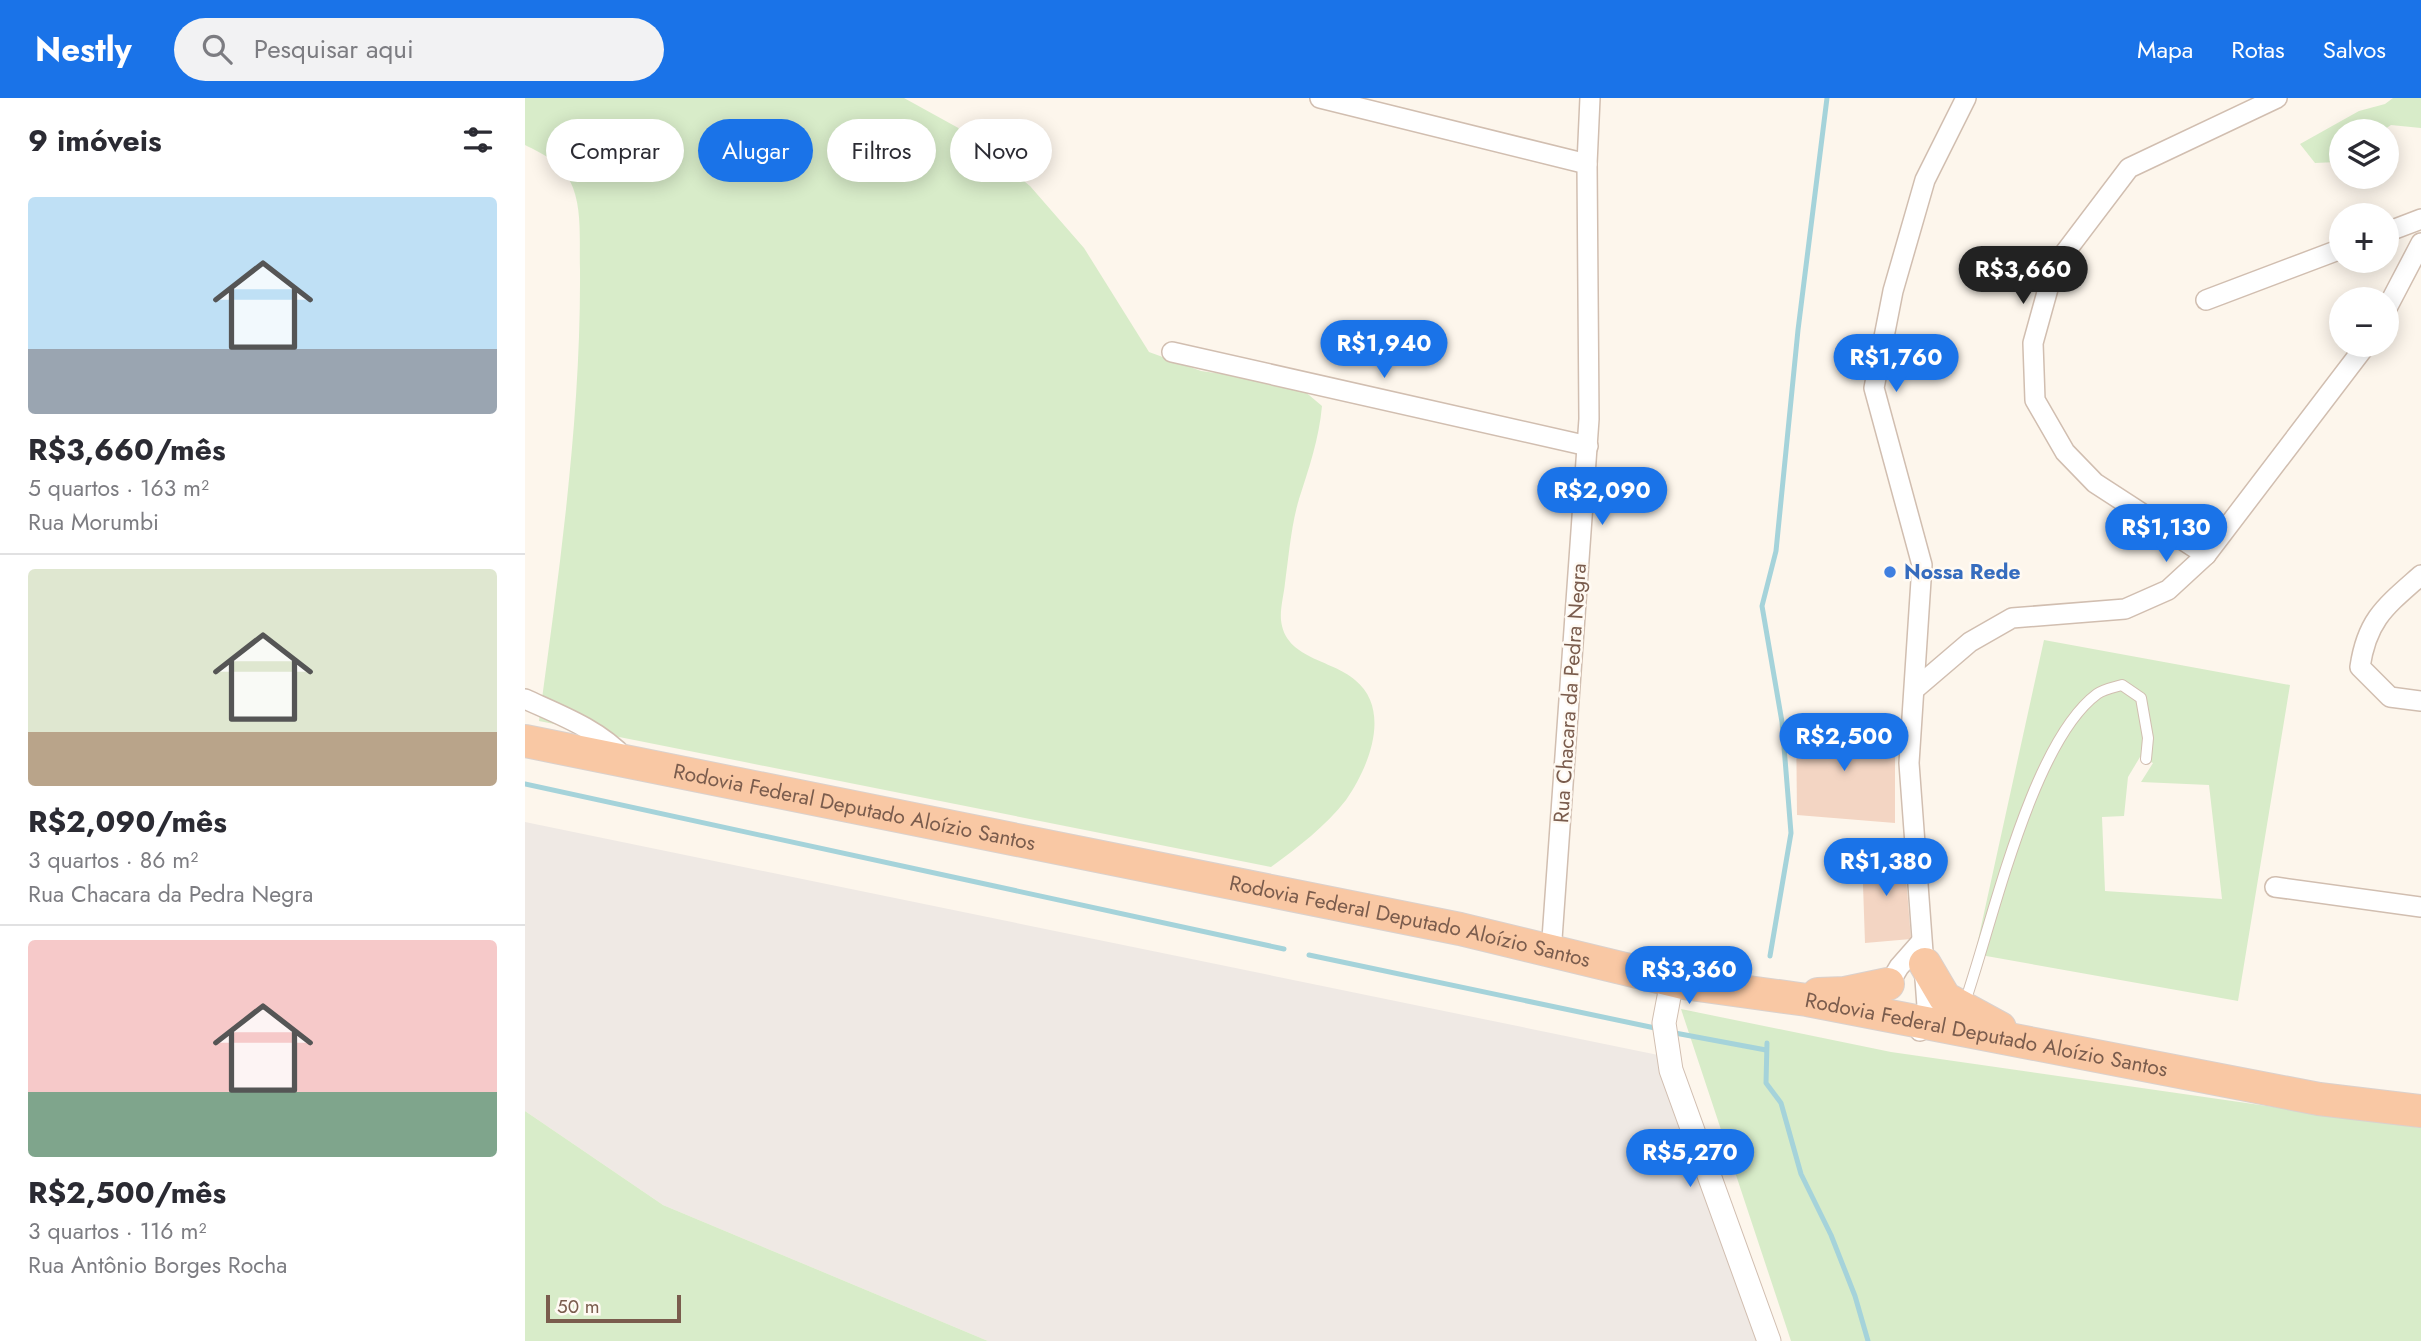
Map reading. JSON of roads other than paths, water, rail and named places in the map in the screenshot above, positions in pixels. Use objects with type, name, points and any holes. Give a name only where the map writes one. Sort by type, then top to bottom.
[{"type":"highway","name":"Rodovia Federal Deputado Aloízio Santos","points":[[525,741],[1446,926],[1678,982],[1775,995],[1877,1021],[2040,1046],[2319,1099],[2421,1111]]},
{"type":"highway","points":[[1923,953],[1945,998],[2040,1046]]},
{"type":"highway","points":[[1678,982],[1877,1021]]},
{"type":"highway","points":[[1775,995],[1845,993],[1888,984]]},
{"type":"highway","points":[[1921,1029],[2041,1061],[2067,1063],[2106,1058]]},
{"type":"street","points":[[1320,98],[1587,164]]},
{"type":"street","name":"Rua Chacara da Pedra Negra","points":[[1551,953],[1588,446],[1587,164],[1590,98]]},
{"type":"street","points":[[1921,1029],[1927,1006],[1909,763],[1922,565],[1874,388],[1893,290],[1924,180],[1966,98]]},
{"type":"street","points":[[2206,555],[2095,483],[2065,452],[2035,400],[2033,343],[2054,267],[2129,168],[2277,98]]},
{"type":"street","points":[[2399,227],[2421,219]]},
{"type":"street","points":[[2398,287],[2421,243]]},
{"type":"street","points":[[2206,300],[2329,254]]},
{"type":"street","points":[[1172,352],[1588,446]]},
{"type":"street","points":[[1915,689],[1970,642],[2013,618],[2125,609],[2168,590],[2206,555],[2357,357]]},
{"type":"street","points":[[2421,575],[2379,612],[2364,639],[2360,667],[2390,697],[2421,701]]},
{"type":"street","points":[[525,699],[569,718],[611,744],[628,761]]},
{"type":"street","points":[[2275,887],[2421,907]]},
{"type":"street","points":[[1877,1021],[1888,984],[1923,953]]},
{"type":"street","points":[[1678,982],[1664,1023],[1671,1070],[1769,1341]]},
{"type":"lane","points":[[1963,1009],[2028,804],[2061,734],[2098,693],[2122,685],[2141,698],[2148,738],[2146,759]]},
{"type":"waterway","points":[[1770,956],[1791,833],[1782,722],[1762,606],[1776,551],[1798,330],[1827,98]]},
{"type":"waterway","points":[[525,784],[1284,949]]},
{"type":"waterway","points":[[1309,955],[1655,1028]]},
{"type":"waterway","points":[[1675,1033],[1766,1050]]},
{"type":"waterway","points":[[1767,1043],[1766,1083],[1781,1103],[1801,1174],[1831,1235],[1855,1296],[1868,1341]]},
{"type":"place","name":"Nossa Rede","points":[[1890,572]]}]
